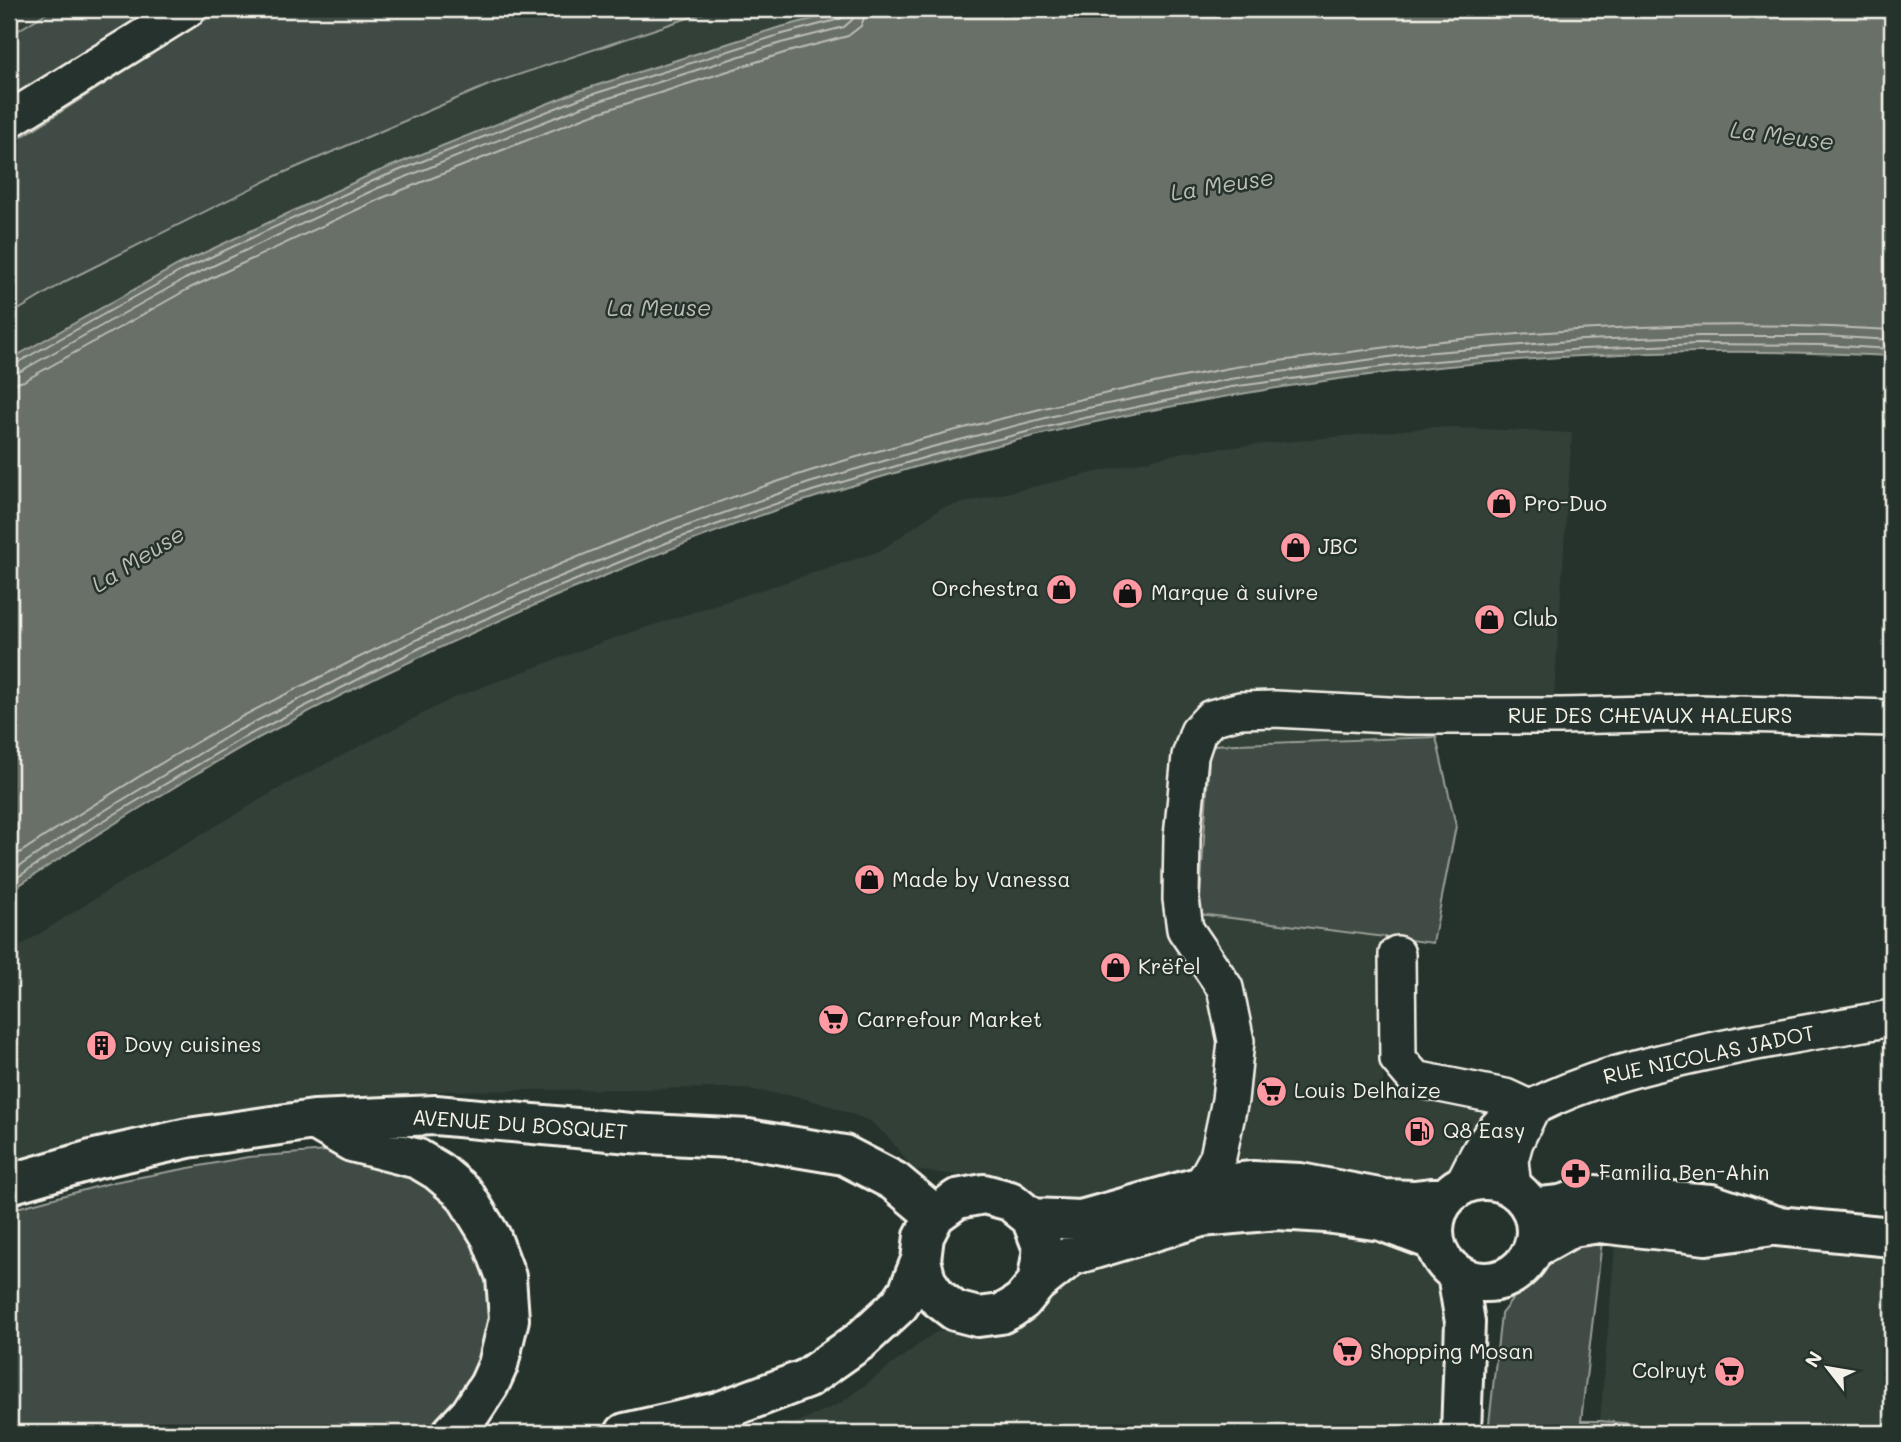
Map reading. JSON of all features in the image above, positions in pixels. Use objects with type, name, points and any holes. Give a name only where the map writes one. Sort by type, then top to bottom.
[{"type":"main road","name":"AVENUE DU BOSQUET","points":[[9,1184],[95,1159],[188,1138],[314,1120],[436,1115],[630,1133],[748,1139],[844,1155],[894,1181],[935,1215]]},
{"type":"main road","points":[[314,1120],[352,1142],[418,1159],[438,1171],[464,1193],[491,1237],[506,1276],[509,1319],[498,1365],[489,1385],[470,1414],[452,1433]]},
{"type":"main road","points":[[1031,1218],[1081,1220],[1202,1186],[1253,1181],[1300,1183],[1384,1199],[1414,1200],[1455,1191],[1474,1181],[1487,1180],[1501,1182],[1522,1198],[1536,1221],[1533,1249],[1515,1273],[1487,1282],[1471,1280],[1457,1274],[1447,1265],[1439,1254],[1435,1241],[1436,1217],[1441,1206],[1455,1191]]},
{"type":"main road","points":[[625,1433],[718,1412],[807,1379],[860,1342],[899,1305],[909,1290],[921,1260],[923,1236],[935,1215],[957,1199],[984,1194],[1010,1201],[1031,1218],[1043,1249],[1037,1283]]},
{"type":"main road","points":[[1522,1198],[1560,1205],[1594,1195],[1711,1204],[1777,1226]]},
{"type":"main road","points":[[921,1260],[926,1281],[938,1298],[955,1311],[978,1317],[1002,1314],[1022,1301],[1037,1283],[1072,1256],[1201,1217],[1277,1210],[1326,1213],[1381,1220],[1435,1241]]},
{"type":"main road","points":[[1533,1249],[1572,1227],[1600,1223],[1706,1235],[1777,1226],[1892,1237]]},
{"type":"main road","points":[[1457,1274],[1465,1322],[1461,1433]]},
{"type":"main road","points":[[1479,1433],[1488,1323],[1502,1279]]},
{"type":"main road","points":[[713,1433],[758,1421],[810,1399],[858,1368],[908,1329],[955,1311]]},
{"type":"street","points":[[9,120],[188,9]]},
{"type":"street","name":"RUE DES CHEVAUX HALEURS","points":[[1202,1186],[1218,1157],[1230,1100],[1236,1041],[1225,988],[1185,929],[1181,899],[1182,837],[1190,756],[1198,732],[1211,718],[1240,709],[1275,709],[1407,716],[1697,713],[1892,718]]},
{"type":"street","points":[[1397,954],[1398,1059],[1415,1079],[1505,1097],[1531,1108],[1515,1142],[1510,1160],[1522,1198]]},
{"type":"street","name":"RUE NICOLAS JADOT","points":[[1455,1191],[1492,1132],[1513,1114],[1593,1080],[1756,1041],[1892,1018]]},
{"type":"shaded area","points":[[9,9],[53,9],[9,36]]},
{"type":"shaded area","points":[[53,9],[155,9],[9,98],[9,36]]},
{"type":"shaded area","points":[[222,9],[851,9],[777,28],[579,91],[372,174],[178,265],[9,360],[9,145]]},
{"type":"shaded area","points":[[222,9],[715,9],[491,84],[276,176],[68,280],[15,312],[9,310],[9,145]]},
{"type":"shaded area","points":[[1434,427],[1572,433],[1552,726],[1402,738],[1211,745],[1199,914],[1388,938],[1383,1085],[1489,1103],[1481,1129],[1447,1174],[1423,1187],[1070,1205],[1033,1192],[1001,1174],[957,1175],[914,1170],[889,1138],[870,1121],[796,1096],[738,1088],[436,1091],[146,1125],[9,1161],[9,953],[123,881],[285,785],[453,698],[605,641],[880,551],[941,508],[1184,452]]},
{"type":"shaded area","points":[[1436,737],[1456,826],[1433,943],[1199,914],[1210,745]]},
{"type":"shaded area","points":[[355,1149],[457,1199],[483,1247],[496,1306],[487,1355],[464,1401],[429,1433],[9,1433],[9,1210],[114,1182],[248,1157]]},
{"type":"shaded area","points":[[1264,1216],[1415,1246],[1436,1274],[1446,1294],[1447,1433],[773,1433],[841,1403],[934,1333],[951,1327],[997,1336],[1023,1325],[1046,1294],[1077,1265]]},
{"type":"shaded area","points":[[1616,1234],[1892,1258],[1892,1433],[1642,1433],[1642,1425],[1600,1421]]},
{"type":"shaded area","points":[[1602,1241],[1581,1421],[1642,1425],[1642,1433],[1488,1433],[1501,1314],[1547,1258],[1567,1245]]},
{"type":"water","name":"La Meuse","points":[[851,9],[1892,9],[1892,356],[1756,352],[1620,354],[1484,363],[1348,378],[1212,399],[1078,426],[946,459],[816,497],[712,533],[471,633],[238,749],[9,892],[9,360],[178,265],[372,174],[579,91],[777,28]]},
{"type":"place","name":"Pro-Duo","points":[[1501,504]]},
{"type":"place","name":"JBC","points":[[1295,547]]},
{"type":"place","name":"Orchestra","points":[[1062,589]]},
{"type":"place","name":"Marque à suivre","points":[[1128,593]]},
{"type":"place","name":"Club","points":[[1490,619]]},
{"type":"place","name":"Made by Vanessa","points":[[869,880]]},
{"type":"place","name":"Krëfel","points":[[1115,967]]},
{"type":"place","name":"Carrefour Market","points":[[834,1020]]},
{"type":"place","name":"Dovy cuisines","points":[[101,1045]]},
{"type":"place","name":"Louis Delhaize","points":[[1271,1091]]},
{"type":"place","name":"Q8 Easy","points":[[1420,1131]]},
{"type":"place","name":"Familia Ben-Ahin","points":[[1576,1173]]},
{"type":"place","name":"Shopping Mosan","points":[[1347,1352]]},
{"type":"place","name":"Colruyt","points":[[1730,1371]]}]
